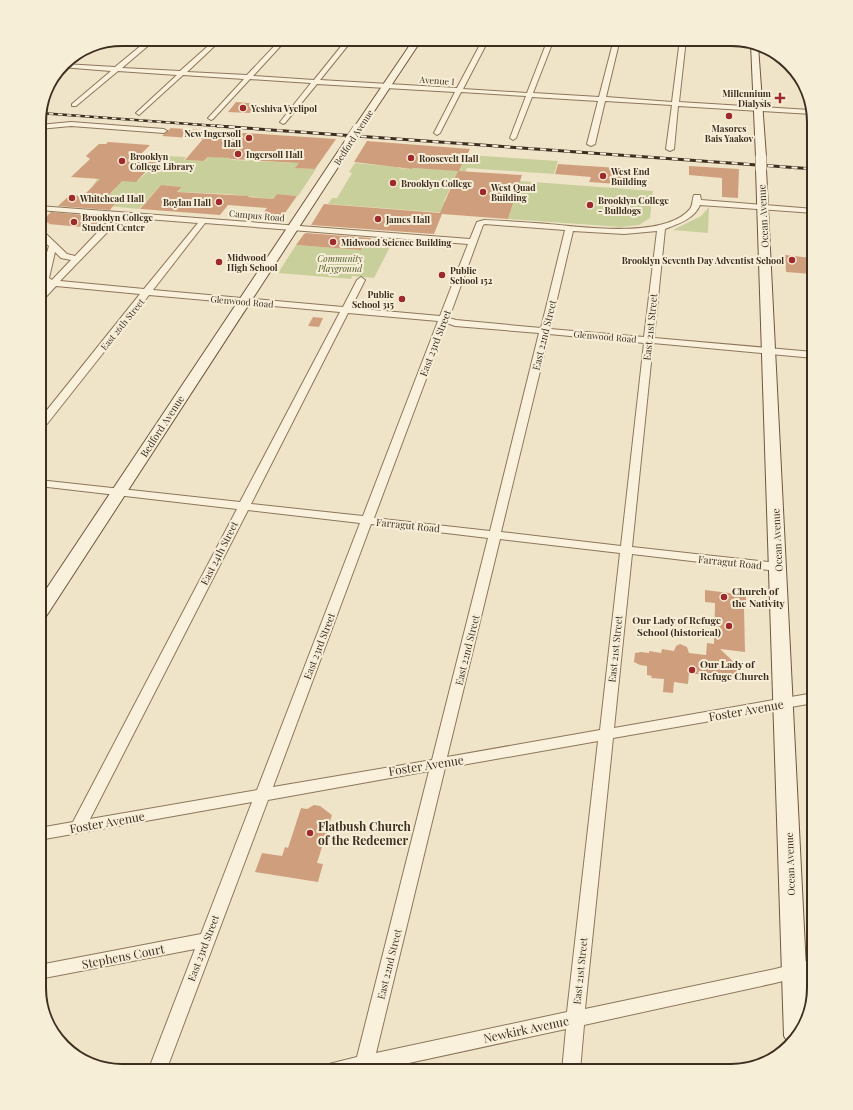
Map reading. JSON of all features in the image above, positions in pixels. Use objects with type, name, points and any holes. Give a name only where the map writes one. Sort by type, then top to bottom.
[{"type":"main road","name":"Bedford Avenue","points":[[46,603],[413,46]]},
{"type":"main road","name":"Ocean Avenue","points":[[754,50],[770,348],[783,703],[804,969],[798,1023]]},
{"type":"street","points":[[74,105],[145,46]]},
{"type":"street","points":[[140,113],[211,46]]},
{"type":"street","points":[[211,118],[277,46]]},
{"type":"street","points":[[283,122],[344,46]]},
{"type":"street","points":[[437,133],[482,46]]},
{"type":"street","points":[[513,138],[548,46]]},
{"type":"street","points":[[591,144],[615,46]]},
{"type":"street","points":[[670,149],[682,46]]},
{"type":"street","name":"Avenue I","points":[[70,66],[806,112]]},
{"type":"street","points":[[46,126],[71,124],[164,131]]},
{"type":"street","points":[[570,228],[620,231],[661,227],[687,216],[696,207],[697,200],[807,210]]},
{"type":"street","name":"Campus Road","points":[[46,209],[204,220],[289,234],[473,242]]},
{"type":"street","points":[[46,292],[120,214]]},
{"type":"street","name":"East 26th Street","points":[[46,418],[204,220]]},
{"type":"street","name":"East 23rd Street","points":[[160,1064],[480,224],[484,222],[570,228]]},
{"type":"street","name":"East 21st Street","points":[[572,1064],[661,227]]},
{"type":"street","name":"East 22nd Street","points":[[365,1064],[570,228]]},
{"type":"street","points":[[46,239],[64,256],[78,259]]},
{"type":"street","points":[[46,272],[53,246]]},
{"type":"street","points":[[46,280],[53,284]]},
{"type":"street","name":"East 24th Street","points":[[78,827],[361,280]]},
{"type":"street","name":"Glenwood Road","points":[[46,283],[444,319],[455,323],[546,328],[770,348],[807,354]]},
{"type":"street","name":"Glenwood Road","points":[[770,348],[807,348]]},
{"type":"street","name":"Farragut Road","points":[[46,484],[778,567]]},
{"type":"street","name":"Foster Avenue","points":[[46,833],[807,699]]},
{"type":"street","name":"Stephens Court","points":[[46,971],[206,940]]},
{"type":"street","name":"Newkirk Avenue","points":[[377,1064],[576,1018],[804,969]]},
{"type":"green space","points":[[149,155],[186,157],[184,160],[205,161],[209,156],[232,158],[231,160],[300,163],[297,168],[316,169],[298,196],[277,194],[273,199],[227,194],[178,192],[182,187],[161,185],[139,209],[98,205],[115,189],[92,187],[98,178],[137,181],[150,170],[148,169],[156,161],[141,159]]},
{"type":"green space","points":[[467,155],[558,161],[554,174],[467,168],[461,182],[453,182],[444,201],[452,202],[447,213],[328,204],[332,198],[337,198],[352,173],[349,172],[355,163],[412,169],[460,170]]},
{"type":"green space","points":[[520,181],[653,191],[650,218],[639,225],[621,227],[508,219]]},
{"type":"green space","points":[[709,207],[708,233],[673,230],[701,216]]},
{"type":"green space","name":"Community Playground","points":[[370,239],[393,241],[374,278],[352,276],[351,279],[278,273],[296,245],[361,250],[364,245],[367,245]]},
{"type":"building","name":"Yeshiva Vyelipol","points":[[236,102],[258,104],[250,113],[228,112]]},
{"type":"building","points":[[171,128],[336,139],[315,169],[295,168],[299,163],[208,157],[204,161],[185,160],[203,139],[162,136]]},
{"type":"building","name":"Roosevelt Hall","points":[[367,141],[470,149],[459,171],[412,169],[354,162]]},
{"type":"building","name":"Brooklyn College Library","points":[[108,142],[150,145],[136,159],[157,160],[136,182],[122,181],[104,200],[117,201],[110,210],[58,206],[70,195],[83,196],[100,179],[71,177],[90,159],[86,156],[89,153],[99,144],[106,144]]},
{"type":"building","name":"West End Building","points":[[558,164],[633,169],[631,185],[589,182],[591,177],[555,174]]},
{"type":"building","points":[[689,166],[739,169],[738,198],[722,197],[722,178],[689,175]]},
{"type":"building","points":[[458,171],[522,175],[508,219],[442,214],[434,234],[311,225],[324,204],[440,213]]},
{"type":"building","name":"Boylan Hall","points":[[161,185],[182,187],[177,192],[249,196],[248,197],[273,199],[277,194],[297,196],[280,220],[259,218],[267,208],[228,205],[220,215],[140,209]]},
{"type":"building","name":"Brooklyn College Student Center","points":[[51,212],[104,217],[93,228],[48,224],[50,223],[46,223],[46,217]]},
{"type":"building","name":"Midwood Science Building","points":[[306,233],[371,238],[367,245],[364,245],[361,250],[296,245]]},
{"type":"building","points":[[785,255],[807,257],[807,274],[786,272]]},
{"type":"building","points":[[313,317],[323,318],[319,327],[308,326]]},
{"type":"building","points":[[705,590],[746,595],[746,607],[744,607],[745,652],[720,649],[738,666],[738,676],[733,679],[689,673],[688,684],[674,682],[673,693],[663,692],[664,679],[651,678],[652,676],[647,675],[647,666],[634,662],[635,653],[649,653],[649,651],[661,653],[662,649],[674,651],[676,646],[680,644],[687,647],[689,653],[706,655],[707,643],[714,644],[715,603],[705,602]]},
{"type":"building","name":"Flatbush Church of the Redeemer","points":[[314,805],[320,806],[332,815],[317,863],[323,864],[318,882],[255,872],[262,853],[282,856],[285,847],[288,848],[301,808],[307,809]]},
{"type":"railway","points":[[47,113],[231,127]]},
{"type":"railway","points":[[217,126],[807,168]]},
{"type":"place","name":"Millennium Dialysis","points":[[780,98]]},
{"type":"place","name":"Yeshiva Vyelipol","points":[[243,108]]},
{"type":"place","name":"Masores Bais Yaakov","points":[[729,116]]},
{"type":"place","name":"New Ingersoll Hall","points":[[249,138]]},
{"type":"place","name":"Ingersoll Hall","points":[[238,154]]},
{"type":"place","name":"Roosevelt Hall","points":[[411,158]]},
{"type":"place","name":"Brooklyn College Library","points":[[122,161]]},
{"type":"place","name":"West End Building","points":[[603,176]]},
{"type":"place","name":"Brooklyn College","points":[[393,183]]},
{"type":"place","name":"West Quad Building","points":[[483,192]]},
{"type":"place","name":"Whitehead Hall","points":[[72,198]]},
{"type":"place","name":"Boylan Hall","points":[[219,202]]},
{"type":"place","name":"Brooklyn College - Bulldogs","points":[[590,205]]},
{"type":"place","name":"James Hall","points":[[378,219]]},
{"type":"place","name":"Brooklyn College Student Center","points":[[74,222]]},
{"type":"place","name":"Midwood Science Building","points":[[333,242]]},
{"type":"place","name":"Brooklyn Seventh Day Adventist School","points":[[792,260]]},
{"type":"place","name":"Midwood High School","points":[[219,262]]},
{"type":"place","name":"Public School 152","points":[[442,275]]},
{"type":"place","name":"Public School 315","points":[[402,299]]},
{"type":"place","name":"Church of the Nativity","points":[[724,597]]},
{"type":"place","name":"Our Lady of Refuge School (historical)","points":[[729,626]]},
{"type":"place","name":"Our Lady of Refuge Church","points":[[692,670]]},
{"type":"place","name":"Flatbush Church of the Redeemer","points":[[310,833]]}]
